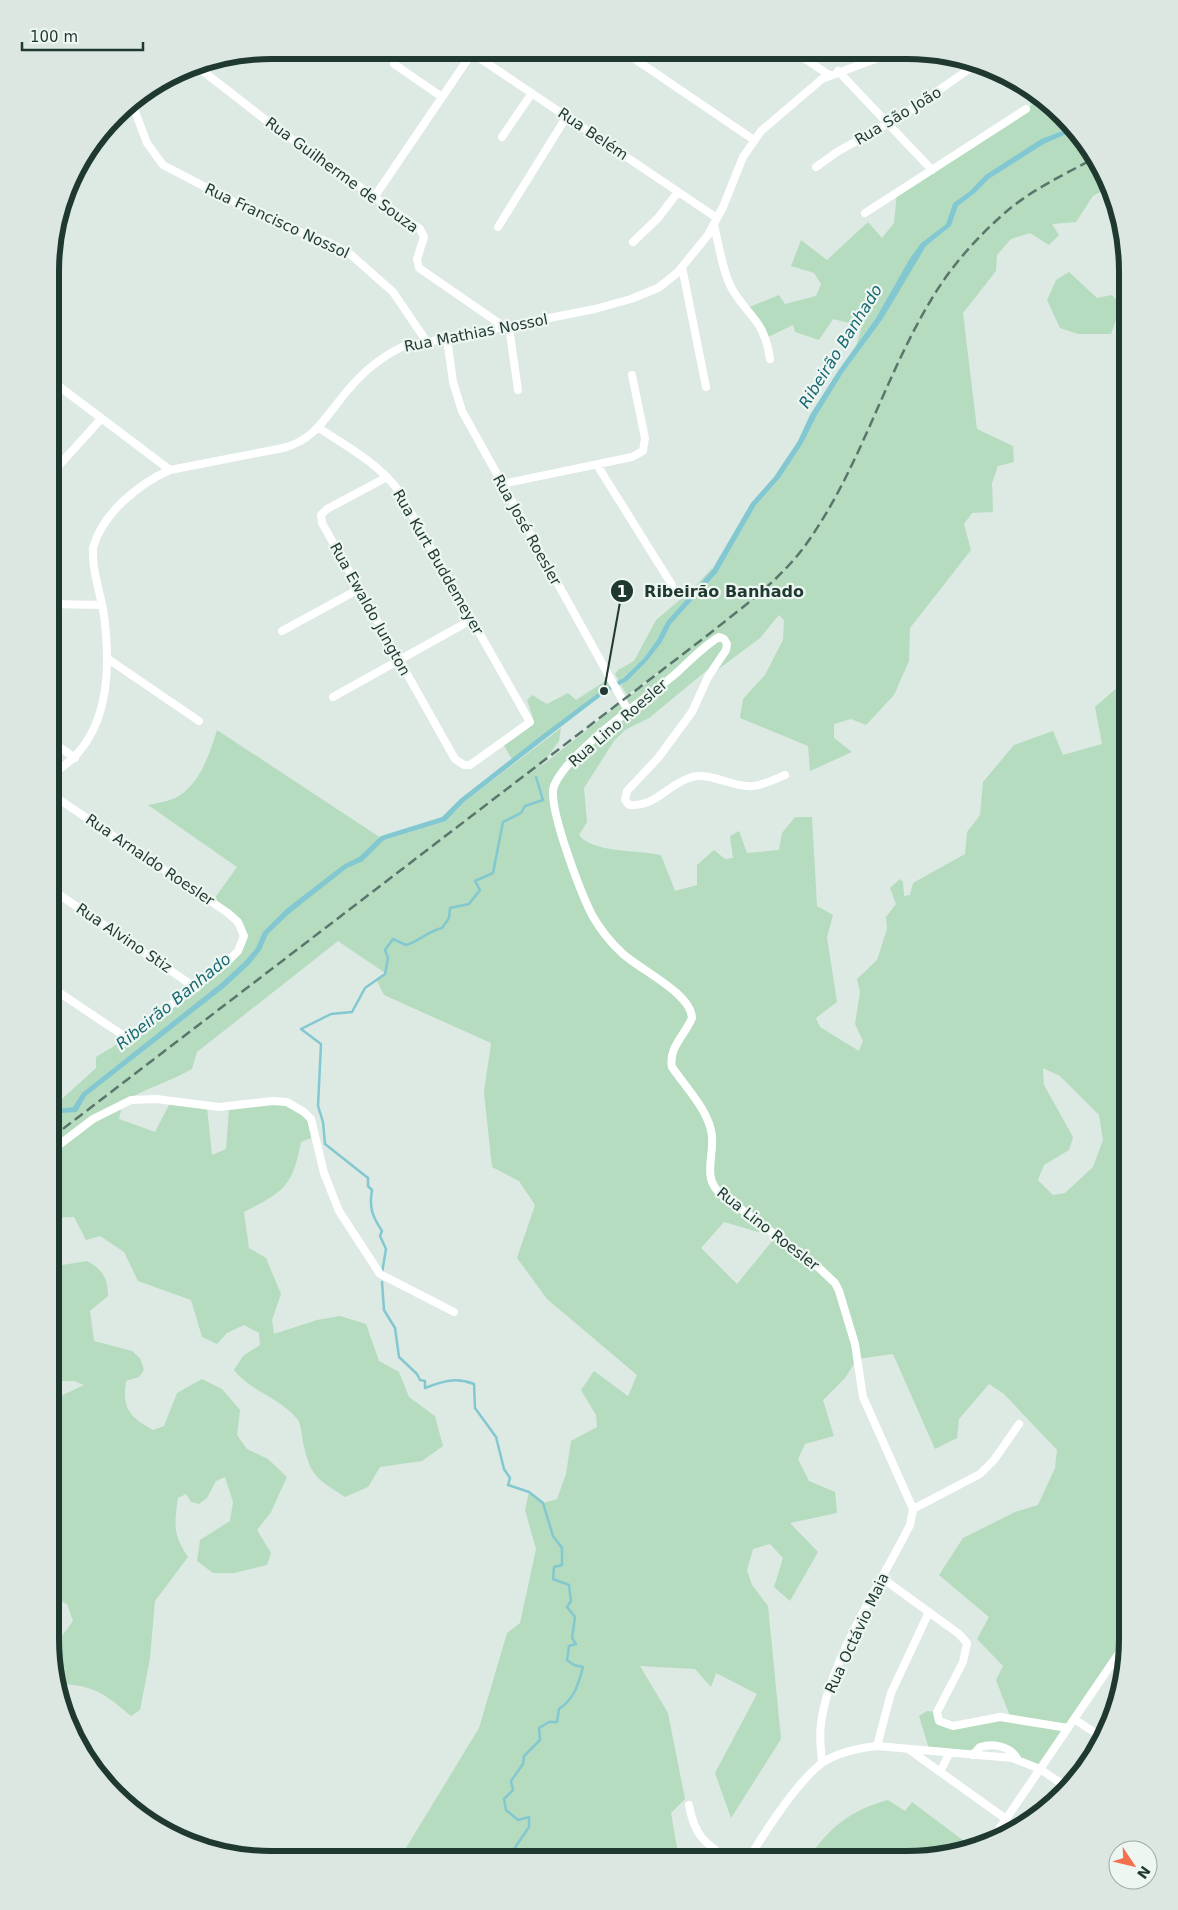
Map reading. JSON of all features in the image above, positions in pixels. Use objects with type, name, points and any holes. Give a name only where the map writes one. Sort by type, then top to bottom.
[{"type":"street","points":[[375,196],[466,59]]},
{"type":"street","name":"Rua Belém","points":[[481,59],[678,192],[716,222]]},
{"type":"street","points":[[635,59],[754,140]]},
{"type":"street","points":[[806,59],[830,75]]},
{"type":"street","name":"Rua Mathias Nossol","points":[[59,769],[75,758],[92,733],[106,693],[108,659],[102,605],[93,555],[100,530],[132,495],[154,478],[170,470],[292,446],[319,428],[356,381],[376,362],[402,347],[507,328],[631,299],[658,288],[682,267],[716,222],[743,157],[754,140],[786,109],[830,75],[875,59]]},
{"type":"street","points":[[394,64],[442,97]]},
{"type":"street","name":"Rua São João","points":[[816,167],[837,152],[888,124],[970,68]]},
{"type":"street","name":"Rua Guilherme de Souza","points":[[203,70],[280,131],[375,196],[422,232],[424,240],[417,259],[418,268],[507,328]]},
{"type":"street","points":[[838,71],[932,170]]},
{"type":"street","points":[[502,137],[532,93]]},
{"type":"street","name":"Rua Francisco Nossol","points":[[134,109],[148,143],[163,165],[273,222],[328,242],[350,254],[393,292],[427,342]]},
{"type":"street","points":[[865,213],[1026,109]]},
{"type":"street","points":[[498,227],[567,116]]},
{"type":"street","points":[[634,242],[658,218],[678,192]]},
{"type":"street","points":[[716,222],[728,279],[738,297],[762,329],[770,359]]},
{"type":"street","points":[[682,267],[706,388]]},
{"type":"street","points":[[507,328],[518,390]]},
{"type":"street","name":"Rua José Roesler","points":[[447,339],[458,402],[629,712]]},
{"type":"street","points":[[502,484],[632,457],[643,451],[645,438],[632,375]]},
{"type":"street","points":[[59,386],[170,470]]},
{"type":"street","points":[[59,465],[101,418]]},
{"type":"street","name":"Rua Kurt Buddemeyer","points":[[319,428],[365,458],[387,477],[398,490],[530,722],[470,765],[464,765]]},
{"type":"street","points":[[597,465],[672,585]]},
{"type":"street","name":"Rua Ewaldo Jungton","points":[[387,477],[327,509],[321,515],[322,523],[455,759],[464,765]]},
{"type":"street","points":[[282,631],[359,589]]},
{"type":"street","points":[[59,604],[102,605]]},
{"type":"street","points":[[332,697],[471,620]]},
{"type":"street","name":"Rua Lino Roesler","points":[[786,775],[752,786],[706,776],[692,777],[672,787],[652,802],[629,805],[625,800],[627,791],[658,758],[692,712],[708,677],[726,650],[727,644],[724,638],[719,637],[710,642],[702,652],[575,757],[555,784],[553,802],[575,872],[593,916],[605,935],[624,955],[671,990],[690,1008],[692,1018],[672,1052],[670,1059],[672,1067],[701,1108],[710,1126],[712,1149],[710,1178],[712,1184],[721,1194],[818,1267],[835,1283],[855,1344],[863,1398],[913,1509]]},
{"type":"street","points":[[108,659],[199,721]]},
{"type":"street","points":[[59,747],[75,758]]},
{"type":"street","name":"Rua Arnaldo Roesler","points":[[59,799],[228,913],[238,922],[243,931],[242,944],[232,958],[196,988]]},
{"type":"street","name":"Rua Alvino Stiz","points":[[59,894],[196,988]]},
{"type":"street","points":[[59,991],[127,1038],[196,988]]},
{"type":"street","points":[[59,1145],[93,1119],[131,1100],[156,1099],[219,1107],[273,1101],[293,1105],[311,1120],[324,1173],[339,1211],[380,1274],[454,1312]]},
{"type":"street","points":[[913,1509],[980,1474],[994,1460],[1019,1424]]},
{"type":"street","name":"Rua Octávio Maia","points":[[822,1762],[820,1725],[827,1699],[849,1644],[910,1525],[913,1509]]},
{"type":"street","points":[[882,1578],[964,1638],[967,1648],[959,1670],[938,1707],[937,1716],[940,1721],[953,1726],[1000,1718],[1068,1728]]},
{"type":"street","points":[[877,1746],[891,1694],[929,1612]]},
{"type":"street","points":[[998,1830],[1119,1654]]},
{"type":"street","points":[[1074,1719],[1097,1734]]},
{"type":"street","points":[[754,1851],[795,1792],[822,1762],[849,1751],[877,1746],[1018,1760],[1040,1769],[1062,1784]]},
{"type":"street","points":[[909,1750],[1006,1819]]},
{"type":"street","points":[[940,1772],[949,1754]]},
{"type":"street","points":[[689,1805],[697,1832],[706,1843],[716,1851]]},
{"type":"green space","points":[[1021,92],[1047,111],[1066,130],[1041,139],[985,175],[970,191],[953,203],[946,224],[921,243],[876,318],[856,346],[862,326],[833,319],[819,340],[795,332],[793,325],[766,338],[747,308],[779,295],[785,304],[816,296],[821,284],[814,273],[791,266],[801,240],[827,260],[868,222],[882,238],[894,223],[897,193],[1032,105]]},
{"type":"green space","points":[[1069,133],[1084,153],[1103,190],[1093,196],[1076,222],[1052,224],[1059,235],[1049,245],[1030,233],[1011,239],[997,255],[996,271],[963,313],[977,429],[1013,446],[1014,462],[998,466],[992,483],[993,512],[972,513],[964,524],[971,550],[910,628],[909,661],[894,695],[866,725],[851,719],[834,724],[834,738],[852,752],[810,771],[808,746],[740,718],[743,699],[765,675],[783,640],[784,620],[779,615],[760,638],[708,677],[717,662],[649,718],[625,730],[614,741],[584,788],[587,822],[579,835],[585,841],[605,848],[661,855],[675,891],[697,885],[697,865],[714,850],[725,859],[733,858],[730,836],[739,831],[747,853],[779,850],[782,833],[795,817],[812,817],[817,906],[833,915],[827,937],[837,1002],[816,1018],[820,1027],[859,1051],[863,1041],[855,1024],[860,992],[857,979],[877,960],[887,929],[886,917],[896,904],[890,888],[900,879],[903,882],[904,896],[910,895],[913,883],[965,854],[967,832],[980,815],[983,782],[1014,745],[1053,731],[1063,755],[1102,744],[1095,707],[1119,686],[1119,1653],[1040,1769],[1025,1762],[1013,1750],[985,1743],[963,1755],[930,1752],[919,1716],[927,1711],[937,1712],[944,1724],[1011,1719],[996,1680],[1003,1666],[977,1639],[989,1617],[939,1575],[963,1538],[1015,1512],[1038,1505],[1055,1468],[1057,1450],[1004,1394],[989,1384],[959,1419],[957,1438],[935,1449],[893,1354],[857,1359],[845,1378],[823,1400],[834,1436],[805,1444],[798,1459],[809,1481],[835,1492],[837,1513],[790,1523],[818,1552],[790,1601],[774,1587],[783,1558],[770,1544],[753,1549],[747,1570],[752,1585],[768,1606],[781,1739],[731,1818],[715,1773],[757,1694],[716,1673],[711,1687],[695,1669],[640,1666],[668,1713],[685,1799],[671,1813],[678,1851],[405,1851],[479,1728],[507,1633],[520,1623],[536,1549],[525,1510],[529,1492],[543,1503],[557,1499],[566,1474],[571,1441],[597,1427],[596,1415],[581,1390],[594,1371],[628,1396],[637,1375],[547,1299],[517,1258],[535,1205],[519,1181],[492,1167],[484,1092],[491,1043],[384,995],[376,979],[385,973],[338,941],[197,1052],[192,1069],[123,1102],[119,1119],[155,1132],[171,1101],[207,1107],[212,1155],[226,1149],[229,1107],[273,1101],[304,1112],[316,1136],[301,1142],[294,1169],[290,1179],[284,1186],[269,1199],[244,1212],[249,1248],[266,1258],[281,1294],[272,1320],[274,1334],[317,1320],[340,1316],[366,1324],[379,1361],[399,1372],[409,1397],[435,1416],[443,1446],[422,1461],[380,1467],[368,1487],[345,1497],[321,1481],[312,1470],[298,1420],[283,1406],[248,1384],[234,1370],[243,1356],[260,1345],[259,1333],[244,1325],[227,1333],[217,1344],[202,1337],[191,1300],[138,1281],[124,1252],[100,1236],[86,1240],[74,1217],[59,1218],[59,1102],[96,1068],[96,1057],[127,1038],[233,957],[243,931],[212,902],[237,867],[148,805],[175,798],[191,786],[211,749],[217,730],[384,840],[446,821],[464,802],[561,728],[559,741],[540,767],[678,658],[627,695],[621,685],[648,660],[662,642],[671,624],[717,573],[756,505],[780,478],[803,443],[817,415],[843,373],[882,320],[914,262],[926,246],[951,226],[958,206],[989,179],[1044,144]],"holes":[[[1043,1068],[1060,1076],[1099,1115],[1103,1140],[1093,1167],[1065,1193],[1053,1195],[1038,1180],[1044,1165],[1069,1150],[1073,1137],[1044,1085]],[[724,1222],[758,1232],[765,1226],[777,1235],[737,1284],[701,1248]]]},
{"type":"green space","points":[[1069,272],[1097,298],[1112,295],[1119,303],[1119,311],[1111,334],[1078,334],[1060,328],[1047,300],[1056,280]]},
{"type":"green space","points":[[712,568],[666,622],[657,640],[644,658],[619,681],[615,674],[618,670],[634,661],[656,620],[693,589]]},
{"type":"green space","points":[[607,680],[610,684],[512,759],[503,744],[532,724],[533,718],[527,700],[532,695],[547,704],[568,693],[576,700]]},
{"type":"green space","points":[[87,1261],[97,1267],[103,1275],[107,1284],[108,1296],[90,1311],[94,1341],[132,1351],[140,1358],[144,1370],[139,1377],[126,1381],[125,1390],[126,1405],[138,1421],[153,1430],[164,1426],[177,1393],[202,1379],[222,1389],[240,1410],[237,1435],[247,1449],[268,1459],[287,1477],[271,1512],[257,1530],[271,1553],[267,1565],[234,1573],[213,1573],[197,1561],[200,1540],[230,1521],[233,1502],[225,1477],[216,1481],[207,1498],[199,1504],[191,1502],[186,1494],[178,1498],[176,1515],[177,1536],[188,1557],[155,1601],[150,1658],[140,1710],[131,1716],[108,1698],[94,1690],[77,1685],[66,1684],[64,1687],[63,1681],[59,1640],[73,1621],[67,1604],[59,1601],[59,1397],[84,1385],[74,1381],[59,1381],[59,1266]]},
{"type":"green space","points":[[888,1800],[905,1811],[912,1802],[966,1843],[921,1851],[814,1851],[832,1830],[851,1815]]},
{"type":"water","points":[[1066,130],[1069,133],[1044,144],[989,179],[958,206],[951,226],[926,246],[882,320],[843,373],[817,415],[803,443],[780,478],[756,505],[717,573],[671,624],[662,642],[648,660],[627,681],[605,693],[541,742],[464,802],[446,821],[384,840],[363,861],[347,868],[290,913],[268,934],[261,950],[250,964],[224,988],[86,1096],[77,1112],[62,1113],[59,1117],[59,1109],[73,1107],[82,1093],[220,984],[245,961],[256,948],[263,932],[286,909],[343,865],[359,857],[381,836],[442,817],[460,799],[602,690],[623,678],[644,658],[657,640],[666,622],[712,570],[751,503],[774,477],[798,441],[810,415],[838,371],[876,318],[909,260],[921,243],[946,224],[953,203],[970,191],[985,175],[1041,139]]},
{"type":"waterway","points":[[382,1273],[386,1249],[380,1236],[382,1231],[372,1211],[372,1190],[368,1186],[368,1178],[325,1144],[323,1122],[318,1106],[321,1044],[301,1029],[331,1014],[352,1012],[365,988],[385,974],[388,958],[385,950],[393,939],[406,945],[411,943],[432,931],[442,928],[449,918],[450,908],[469,904],[480,890],[475,881],[493,873],[503,822],[521,813],[525,806],[543,800],[536,777]]},
{"type":"waterway","points":[[382,1282],[384,1310],[395,1328],[399,1357],[417,1374],[420,1380],[425,1381],[425,1388],[455,1380],[474,1384],[475,1408],[496,1437],[504,1469],[510,1478],[508,1485],[529,1492],[543,1503],[553,1536],[562,1548],[562,1565],[554,1567],[553,1579],[569,1585],[571,1601],[567,1607],[575,1617],[572,1638],[576,1644],[569,1646],[567,1660],[574,1665],[583,1667],[572,1696],[559,1709],[557,1722],[549,1722],[539,1728],[540,1740],[524,1756],[523,1764],[511,1781],[513,1790],[504,1799],[506,1810],[518,1820],[529,1817],[529,1827],[513,1851]]},
{"type":"railway","points":[[59,1132],[704,638],[785,570],[807,543],[826,514],[857,454],[914,330],[939,287],[956,263],[986,231],[1017,203],[1050,182],[1089,161]]},
{"type":"place","name":"Ribeirão Banhado","points":[[604,691]]}]
